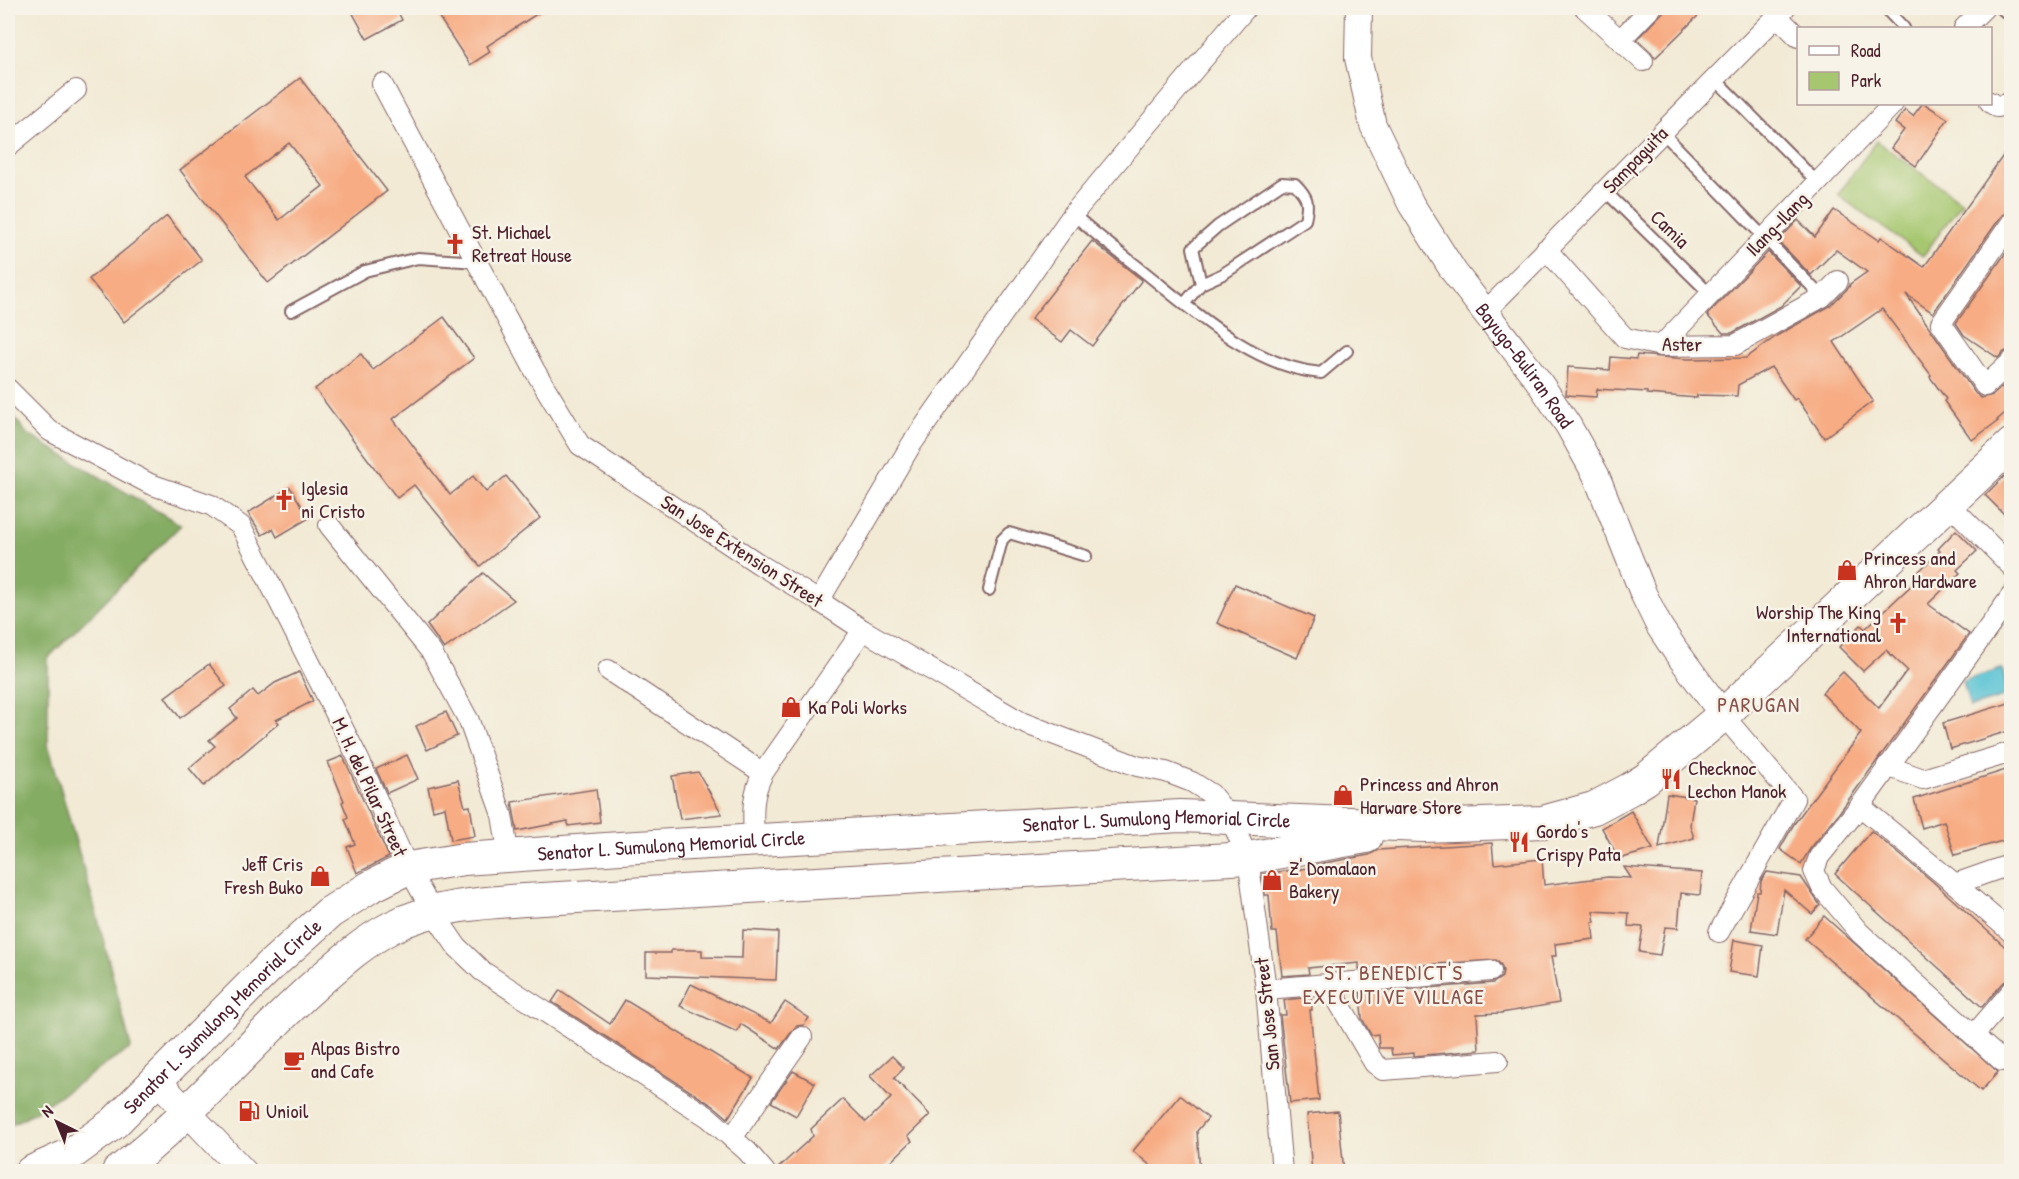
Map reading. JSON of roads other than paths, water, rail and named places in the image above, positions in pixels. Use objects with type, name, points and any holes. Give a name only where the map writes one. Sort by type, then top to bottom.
[{"type":"main road","name":"Senator L. Sumulong Memorial Circle","points":[[31,1172],[71,1154],[114,1123],[269,967],[329,913],[370,887],[408,868],[464,859],[620,848],[1180,816],[1423,826],[1543,822],[1594,808],[1646,779],[1723,715],[2012,444]]},
{"type":"main road","name":"Senator L. Sumulong Memorial Circle","points":[[118,1172],[187,1112],[290,1007],[357,949],[393,927],[433,912],[475,903],[1248,858],[1423,826]]},
{"type":"street","points":[[819,601],[911,445],[1073,214],[1246,8]]},
{"type":"street","name":"Bayugo-Buliran Road","points":[[1359,8],[1358,58],[1373,125],[1411,204],[1454,272],[1537,378],[1568,425],[1596,476],[1643,593],[1659,626],[1723,715]]},
{"type":"street","points":[[1585,8],[1643,61]]},
{"type":"street","points":[[1620,40],[1651,8]]},
{"type":"street","points":[[1965,27],[1984,8]]},
{"type":"street","points":[[1781,12],[1797,35]]},
{"type":"street","name":"Sampaguita","points":[[1485,312],[1781,12]]},
{"type":"street","name":"San Jose Extension Street","points":[[382,84],[535,371],[580,445],[863,630],[1022,722],[1137,766],[1166,772],[1192,782],[1211,794],[1230,818],[1248,858]]},
{"type":"street","points":[[8,146],[76,90]]},
{"type":"street","points":[[1992,103],[1997,107],[2012,102]]},
{"type":"street","name":"Ilang-Ilang","points":[[1661,346],[1817,182],[1880,108]]},
{"type":"street","points":[[2012,222],[1941,323],[1985,386],[2012,361]]},
{"type":"street","name":"Aster","points":[[1546,249],[1625,338],[1661,346],[1735,345],[1822,297],[1838,281]]},
{"type":"street","name":"M. H. del Pilar Street","points":[[8,389],[50,431],[150,484],[211,505],[241,526],[358,760],[408,868],[433,912],[457,947],[482,971],[708,1117],[747,1151],[765,1172]]},
{"type":"street","points":[[1948,503],[2012,567]]},
{"type":"street","points":[[328,525],[432,653],[469,721],[502,815],[509,857]]},
{"type":"street","points":[[2002,1061],[1860,933],[1817,880],[1814,871],[1818,857],[1860,806],[2012,595]]},
{"type":"street","points":[[754,840],[755,788],[763,773],[863,630]]},
{"type":"street","points":[[608,670],[763,773]]},
{"type":"street","points":[[1719,932],[1794,799],[1723,715]]},
{"type":"street","points":[[1887,766],[1923,779],[2012,752]]},
{"type":"street","points":[[1860,806],[2012,933]]},
{"type":"street","name":"San Jose Street","points":[[1248,858],[1266,989],[1282,1172]]},
{"type":"street","points":[[1955,884],[2012,864]]},
{"type":"street","points":[[1266,989],[1491,972]]},
{"type":"street","points":[[1328,984],[1374,1063],[1383,1070],[1498,1061]]},
{"type":"street","points":[[1974,1035],[2012,991]]},
{"type":"street","points":[[732,1138],[802,1037]]},
{"type":"street","points":[[157,1080],[244,1172]]},
{"type":"lane","points":[[1885,8],[1903,27]]},
{"type":"lane","points":[[2001,8],[2012,18]]},
{"type":"lane","points":[[1716,80],[1817,182]]},
{"type":"lane","points":[[1662,132],[1822,297]]},
{"type":"lane","points":[[1184,304],[1201,284],[1223,274],[1305,220],[1308,206],[1305,194],[1295,184],[1282,183],[1218,226],[1193,248],[1201,284]]},
{"type":"lane","name":"Camia","points":[[1605,191],[1710,294]]},
{"type":"lane","points":[[1073,214],[1184,304],[1249,350],[1302,371],[1321,373],[1347,351]]},
{"type":"lane","points":[[291,311],[365,271],[418,258],[477,262]]},
{"type":"lane","points":[[989,590],[1002,540],[1009,532],[1086,556]]},
{"type":"water","points":[[2002,669],[2010,695],[1970,707],[1963,681]]},
{"type":"place","name":"St. Michael Retreat House","points":[[455,244]]},
{"type":"place","name":"Iglesia ni Cristo","points":[[284,500]]},
{"type":"place","name":"Princess and Ahron Hardware","points":[[1847,570]]},
{"type":"place","name":"Worship The King International","points":[[1898,623]]},
{"type":"place","name":"Ka Poli Works","points":[[791,707]]},
{"type":"place","name":"Checknoc Lechon Manok","points":[[1671,779]]},
{"type":"place","name":"Princess and Ahron Harware Store","points":[[1343,795]]},
{"type":"place","name":"Gordo's Crispy Pata","points":[[1519,842]]},
{"type":"place","name":"Jeff Cris Fresh Buko","points":[[320,876]]},
{"type":"place","name":"Z' Domalaon Bakery","points":[[1272,880]]},
{"type":"place","name":"Alpas Bistro and Cafe","points":[[294,1060]]},
{"type":"place","name":"Unioil","points":[[249,1111]]},
{"type":"district","name":"PARUGAN","points":[[1759,705]]},
{"type":"district","name":"ST. BENEDICT'S EXECUTIVE VILLAGE","points":[[1394,985]]}]
